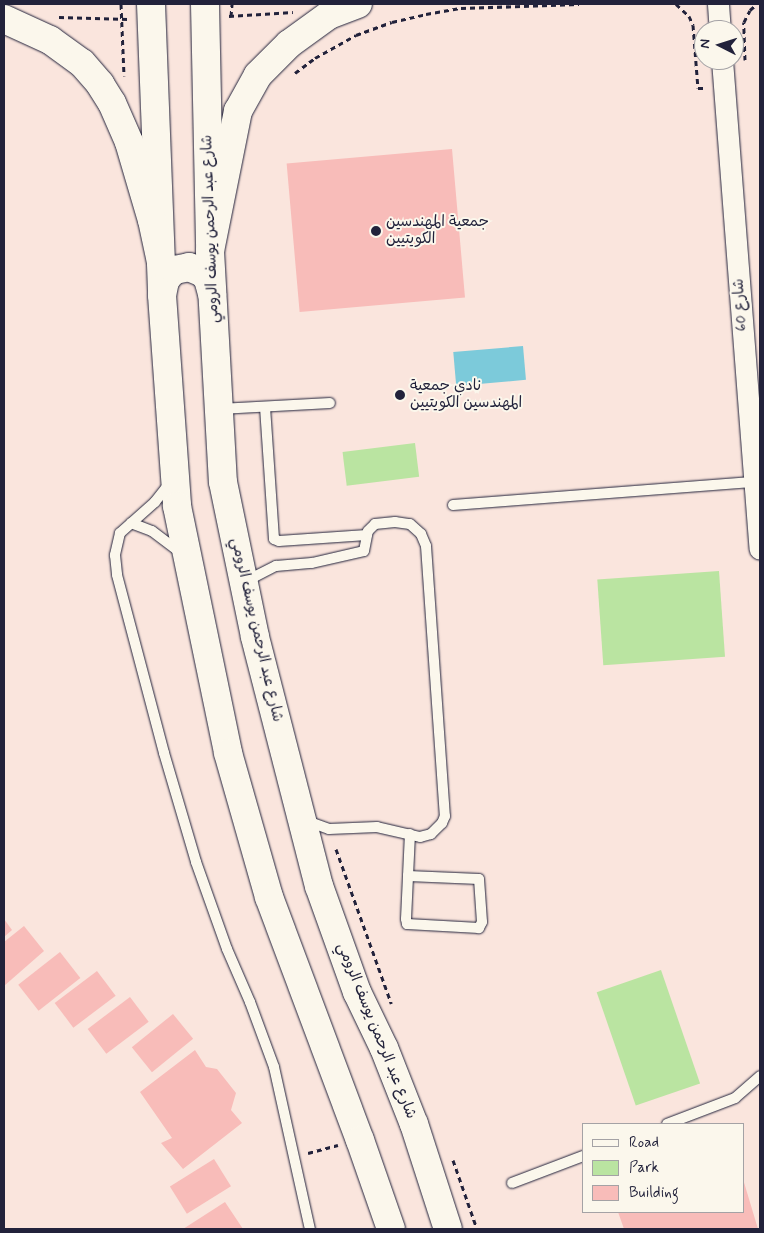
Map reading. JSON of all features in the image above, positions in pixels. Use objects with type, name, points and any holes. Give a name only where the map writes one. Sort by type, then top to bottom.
[{"type":"main road","points":[[151,4],[162,295],[177,506],[228,753],[268,897],[392,1229]]},
{"type":"main road","name":"شارع عبد الرحمن يوسف الرومي","points":[[205,4],[210,251],[223,482],[255,637],[319,886],[357,992],[384,1048],[414,1124],[448,1229]]},
{"type":"main road","points":[[210,251],[238,111],[258,75],[289,44],[329,16],[358,4]]},
{"type":"main road","points":[[4,19],[50,40],[82,63],[100,84],[115,109],[130,142],[152,220],[161,262]]},
{"type":"main road","points":[[162,295],[165,281],[169,275],[175,270],[189,267],[197,269],[208,279],[212,294]]},
{"type":"street","points":[[718,4],[719,20]]},
{"type":"street","name":"شارع 60","points":[[723,70],[760,549]]},
{"type":"lane","points":[[219,410],[330,403]]},
{"type":"lane","points":[[265,407],[274,539],[279,541],[367,535]]},
{"type":"lane","points":[[175,474],[155,502],[120,534],[115,548],[116,564],[164,753],[196,862],[227,949],[250,1002],[274,1066],[310,1229]]},
{"type":"lane","points":[[453,505],[755,482]]},
{"type":"lane","points":[[245,586],[254,577],[276,566],[312,563],[364,551],[367,535],[372,525],[403,522],[416,528],[426,546],[445,816],[442,823],[431,834],[420,837],[377,826],[329,829],[302,818]]},
{"type":"lane","points":[[131,523],[166,540],[190,564]]},
{"type":"lane","points":[[408,876],[479,879],[482,922],[479,928],[407,924],[408,876],[410,834]]},
{"type":"lane","points":[[670,1123],[735,1098],[760,1076]]},
{"type":"lane","points":[[512,1183],[582,1156]]},
{"type":"path","points":[[121,4],[121,19]]},
{"type":"path","points":[[230,24],[232,4]]},
{"type":"path","points":[[272,59],[290,77],[338,44],[392,22],[461,8],[579,4]]},
{"type":"path","points":[[294,1156],[360,1140]]},
{"type":"green space","points":[[415,443],[419,477],[347,486],[343,452]]},
{"type":"green space","points":[[719,571],[725,657],[603,665],[597,580]]},
{"type":"green space","points":[[661,970],[700,1083],[636,1106],[597,992]]},
{"type":"water","points":[[523,346],[526,380],[456,386],[453,352]]},
{"type":"building","name":"جمعية المهندسين الكويتيين","points":[[452,149],[465,297],[300,312],[287,163]]},
{"type":"building","points":[[4,919],[12,930],[4,937]]},
{"type":"building","points":[[24,926],[44,951],[4,986],[4,942]]},
{"type":"building","points":[[60,952],[80,978],[39,1011],[18,985]]},
{"type":"building","points":[[97,971],[116,996],[73,1028],[55,1003]]},
{"type":"building","points":[[130,997],[149,1022],[106,1054],[88,1029]]},
{"type":"building","points":[[173,1014],[193,1039],[152,1072],[132,1047]]},
{"type":"building","points":[[195,1050],[206,1067],[217,1069],[236,1093],[231,1110],[242,1123],[183,1169],[161,1143],[172,1138],[140,1092]]},
{"type":"building","points":[[214,1159],[231,1186],[187,1214],[170,1187]]},
{"type":"building","points":[[744,1182],[758,1229],[624,1229],[618,1213],[744,1213]]},
{"type":"building","points":[[225,1202],[243,1229],[183,1229]]},
{"type":"place","name":"جمعية المهندسين الكويتيين","points":[[376,231]]},
{"type":"place","name":"نادي جمعية المهندسين الكويتيين","points":[[400,395]]}]
